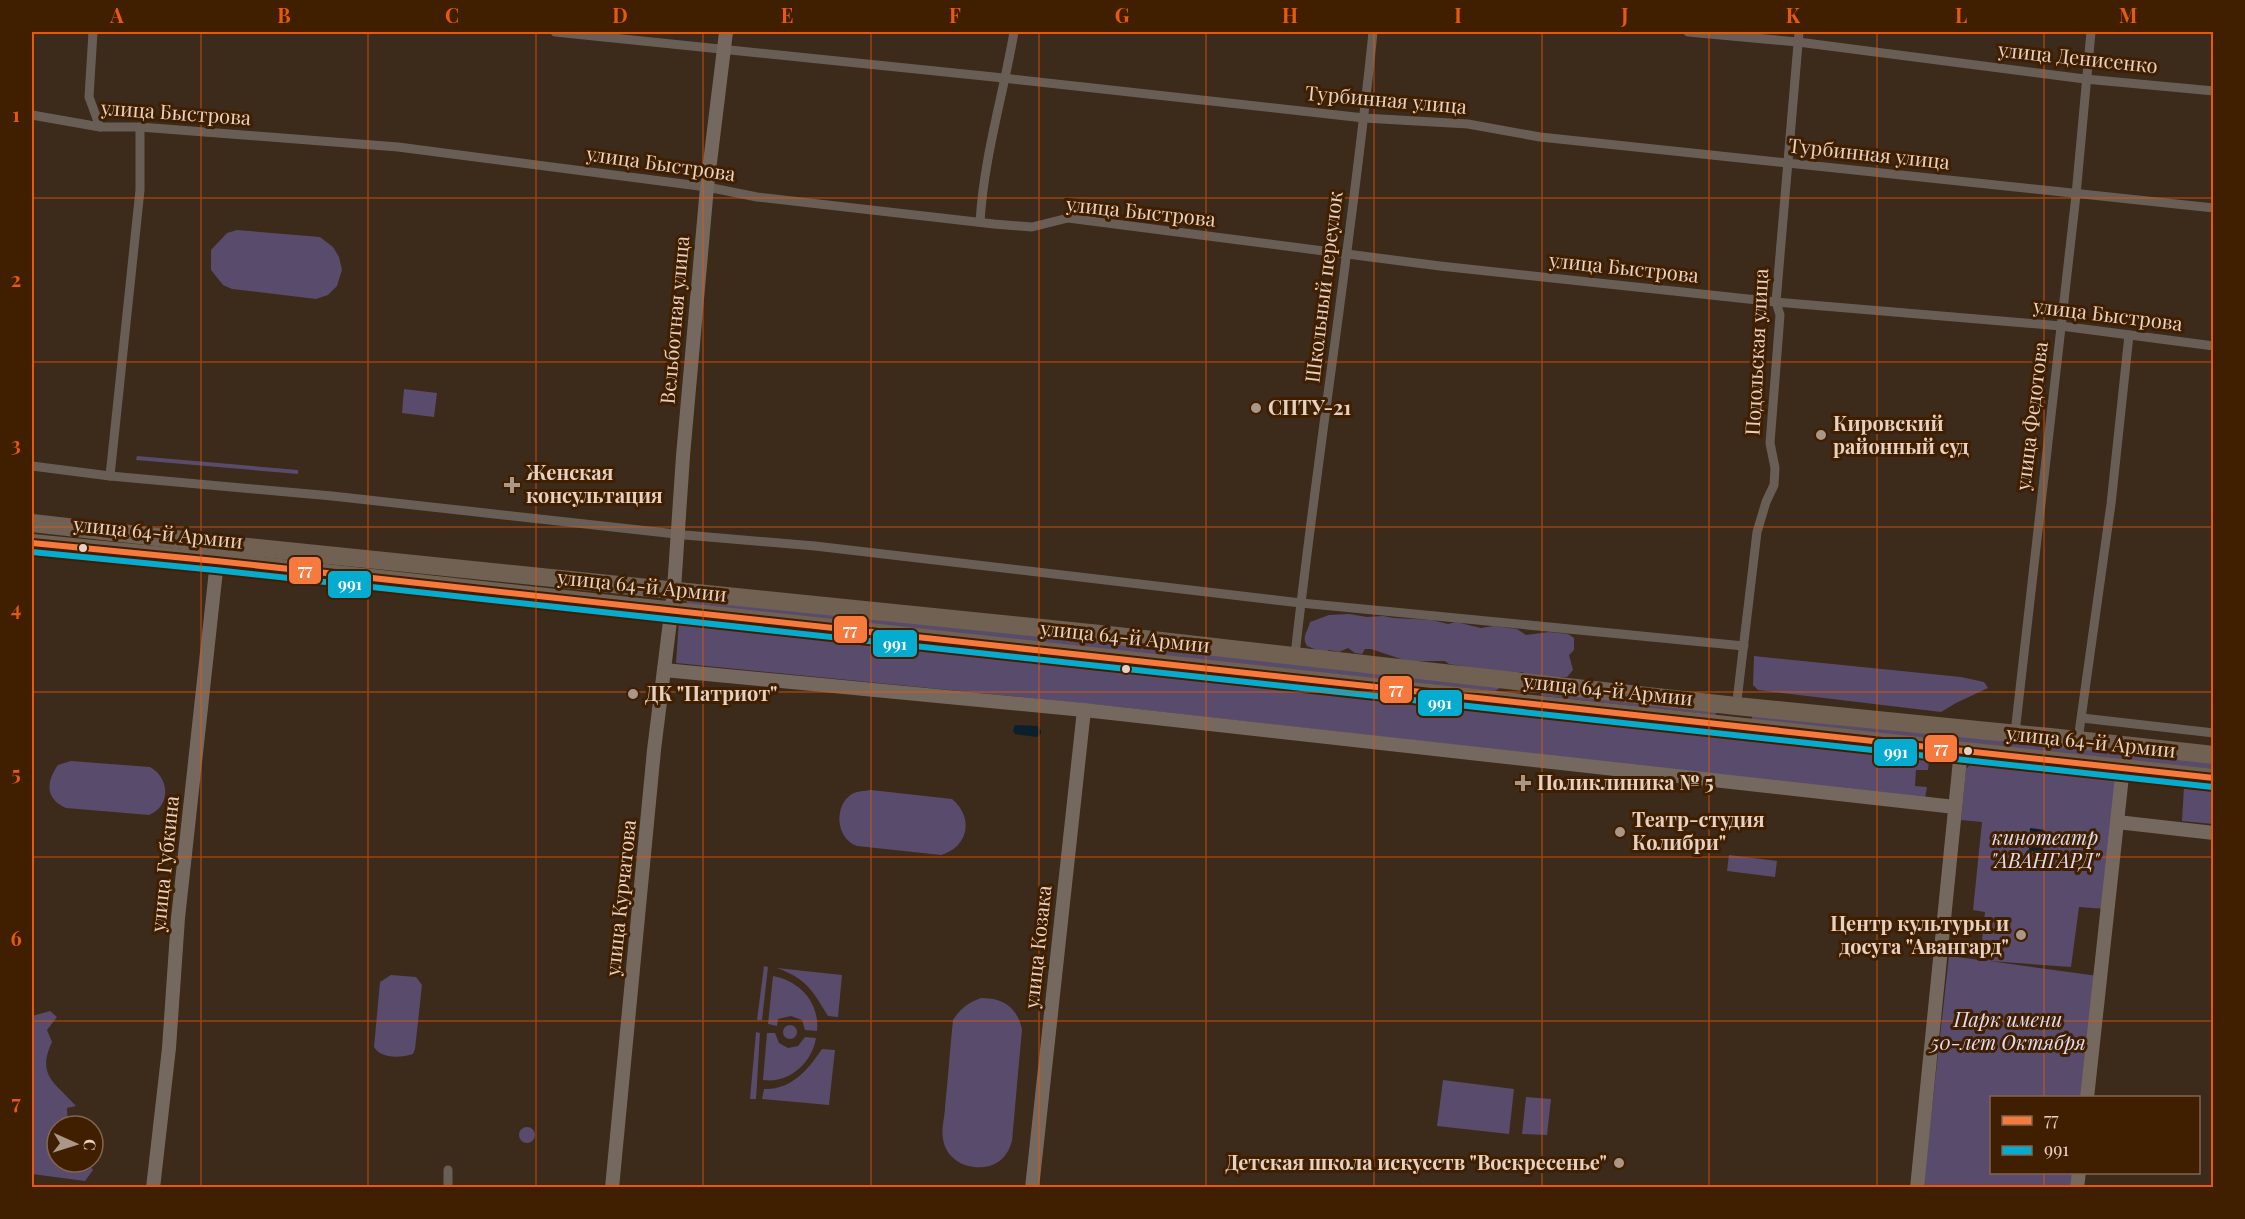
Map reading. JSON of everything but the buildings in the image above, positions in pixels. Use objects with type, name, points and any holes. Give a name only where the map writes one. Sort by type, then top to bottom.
[{"type":"highway","name":"улица 64-й Армии","points":[[32,522],[218,553],[672,612],[1098,656],[2214,778]]},
{"type":"highway","name":"улица 64-й Армии","points":[[32,543],[218,553],[674,589],[1295,655],[1736,706],[2214,755]]},
{"type":"highway","points":[[1523,704],[1526,681]]},
{"type":"street","points":[[93,32],[89,97],[100,127]]},
{"type":"street","name":"Турбинная улица","points":[[555,32],[678,43],[724,50],[1006,78],[1364,118],[1468,124],[1540,137],[2214,208]]},
{"type":"street","name":"Вельботная улица","points":[[672,612],[707,187],[726,32]]},
{"type":"street","points":[[980,222],[989,143],[1006,78],[1014,32]]},
{"type":"street","name":"Школьный переулок","points":[[1295,655],[1373,32]]},
{"type":"street","name":"улица Денисенко","points":[[1688,32],[1798,37],[2085,79],[2214,91]]},
{"type":"street","name":"улица Федотова","points":[[2015,733],[2076,195],[2091,32]]},
{"type":"street","name":"Подольская улица","points":[[1734,726],[1757,532],[1774,485],[1775,468],[1770,443],[1780,315],[1776,302],[1798,37]]},
{"type":"street","name":"улица Быстрова","points":[[32,115],[100,127],[140,127],[398,147],[707,187],[757,197],[980,222],[1032,227],[1068,218],[1346,255],[1776,302],[2061,327],[2214,346]]},
{"type":"street","points":[[110,476],[140,190],[140,127]]},
{"type":"street","points":[[2078,740],[2111,504],[2129,335]]},
{"type":"street","points":[[32,466],[677,534],[815,546],[1301,603],[1744,646]]},
{"type":"street","name":"улица Губкина","points":[[153,1188],[169,1048],[181,896],[218,553]]},
{"type":"street","name":"улица Курчатова","points":[[612,1188],[664,670],[672,612]]},
{"type":"street","points":[[664,670],[1084,710],[1955,807]]},
{"type":"street","name":"улица Козака","points":[[1032,1188],[1084,710]]},
{"type":"street","points":[[2082,718],[2214,733]]},
{"type":"street","points":[[1917,1188],[1961,750]]},
{"type":"street","points":[[2087,1096],[2123,767]]},
{"type":"street","points":[[2117,822],[2214,832]]},
{"type":"street","points":[[448,1170],[448,1188]]},
{"type":"green space","points":[[237,230],[320,237],[333,247],[339,257],[342,270],[337,286],[328,295],[316,299],[232,289],[223,285],[211,270],[211,250],[227,233]]},
{"type":"green space","points":[[404,389],[437,393],[434,417],[402,413]]},
{"type":"green space","points":[[137,456],[298,470],[298,474],[136,460]]},
{"type":"green space","points":[[687,599],[1496,685],[1499,689],[1495,691],[689,605],[686,602]]},
{"type":"green space","points":[[1349,614],[1432,620],[1448,624],[1456,622],[1481,628],[1494,626],[1517,629],[1526,635],[1549,632],[1568,634],[1574,638],[1574,650],[1569,655],[1573,670],[1567,677],[1532,677],[1522,672],[1511,674],[1449,664],[1445,661],[1407,661],[1371,649],[1365,649],[1362,654],[1355,653],[1348,648],[1339,652],[1329,650],[1324,653],[1307,646],[1305,637],[1310,622],[1329,615]]},
{"type":"green space","points":[[679,620],[1930,754],[1928,770],[1916,770],[1915,786],[1927,787],[1925,798],[1101,705],[676,663]]},
{"type":"green space","points":[[1754,656],[1961,677],[1984,682],[1988,688],[1941,712],[1758,690],[1753,685]]},
{"type":"green space","points":[[1542,690],[1717,712],[1715,715],[1543,696]]},
{"type":"green space","points":[[1753,715],[2213,762],[2213,769],[1755,722],[1751,720]]},
{"type":"green space","points":[[71,761],[150,767],[161,778],[165,792],[164,799],[156,811],[149,815],[66,808],[54,800],[50,784],[58,765]]},
{"type":"green space","points":[[1973,761],[2104,773],[2115,780],[2106,909],[2079,907],[2071,967],[1989,961],[2098,976],[2085,1096],[1990,1096],[1990,1174],[2076,1174],[2075,1187],[1923,1188],[1949,956],[1980,960],[1985,912],[1973,910],[1982,822],[1961,820],[1966,769]]},
{"type":"green space","points":[[2184,787],[2213,789],[2213,824],[2182,821]]},
{"type":"green space","points":[[871,790],[952,799],[964,814],[966,823],[963,839],[950,851],[941,855],[857,846],[844,836],[840,813],[846,799],[852,794]]},
{"type":"green space","points":[[1729,855],[1777,861],[1775,877],[1727,871]]},
{"type":"green space","points":[[764,966],[768,967],[762,1020],[757,1020]]},
{"type":"green space","points":[[777,968],[842,975],[838,1017],[828,1016],[818,999],[802,981]]},
{"type":"green space","points":[[391,975],[416,977],[422,985],[415,1049],[413,1054],[397,1057],[381,1054],[374,1047],[380,982]]},
{"type":"green space","points":[[773,976],[792,983],[806,995],[815,1011],[817,1031],[805,1030],[802,1020],[791,1016],[778,1019],[777,1026],[768,1024]]},
{"type":"green space","points":[[981,998],[989,998],[1008,1005],[1017,1015],[1022,1029],[1012,1141],[1006,1155],[999,1162],[990,1166],[977,1167],[963,1164],[952,1157],[945,1146],[942,1131],[953,1020],[965,1006]]},
{"type":"green space","points":[[50,1011],[57,1017],[47,1030],[52,1042],[46,1063],[47,1071],[55,1085],[76,1106],[67,1108],[67,1114],[45,1114],[45,1174],[90,1174],[85,1181],[32,1174],[32,1016]]},
{"type":"green space","points":[[790,1025],[795,1027],[797,1032],[795,1037],[790,1039],[785,1037],[783,1032],[785,1027]]},
{"type":"green space","points":[[756,1032],[760,1033],[756,1099],[750,1099]]},
{"type":"green space","points":[[767,1033],[775,1033],[779,1043],[788,1048],[798,1046],[805,1037],[816,1038],[810,1056],[798,1070],[782,1079],[763,1080]]},
{"type":"green space","points":[[822,1049],[835,1050],[829,1105],[762,1099],[764,1089],[791,1082],[805,1071]]},
{"type":"green space","points":[[1443,1080],[1514,1089],[1509,1134],[1437,1126]]},
{"type":"green space","points":[[1526,1097],[1551,1099],[1547,1135],[1522,1134]]},
{"type":"green space","points":[[527,1127],[535,1135],[527,1143],[519,1135]]},
{"type":"water","points":[[1015,725],[1038,726],[1041,734],[1037,737],[1015,734],[1013,731]]},
{"type":"water","points":[[2030,828],[2045,830],[2044,852],[2029,851]]},
{"type":"transit line","name":"77","points":[[32,543],[216,561],[2214,778]]},
{"type":"transit line","name":"991","points":[[32,552],[2213,787]]},
{"type":"place","name":"СПТУ-21","points":[[1256,408]]},
{"type":"place","name":"Кировский районный суд","points":[[1821,435]]},
{"type":"place","name":"Женская консультация","points":[[512,485]]},
{"type":"place","name":"ДК \"Патриот\"","points":[[633,694]]},
{"type":"place","name":"Поликлиника № 5","points":[[1523,783]]},
{"type":"place","name":"Театр-студия Колибри\"","points":[[1620,832]]},
{"type":"place","name":"Центр культуры и досуга \"Авангард\"","points":[[2021,935]]},
{"type":"place","name":"Детская школа искусств \"Воскресенье\"","points":[[1619,1163]]},
{"type":"park label","name":"кинотеатр \"АВАНГАРД\"","points":[[2045,850]]},
{"type":"park label","name":"Парк имени 50-лет Октября","points":[[2008,1032]]}]
